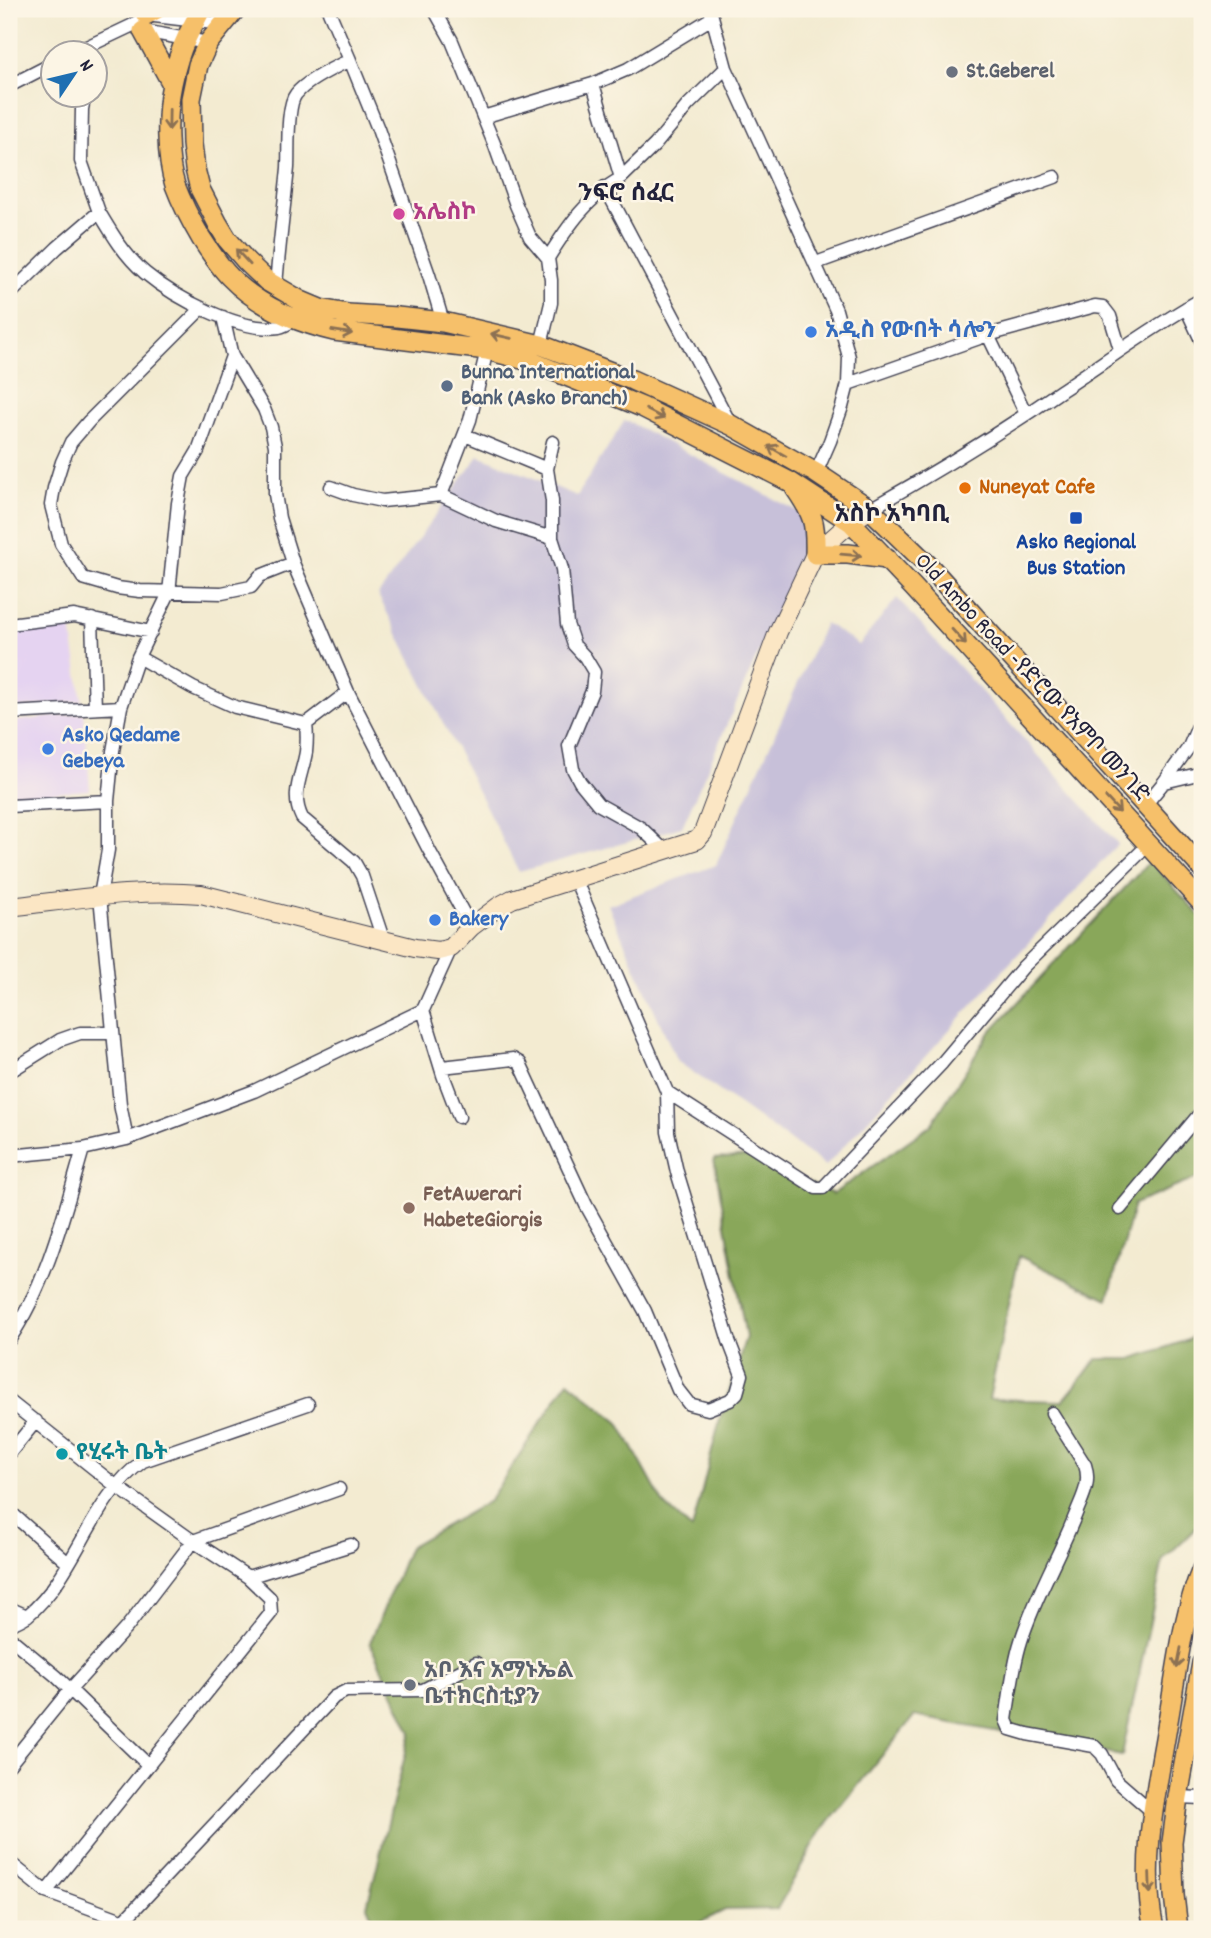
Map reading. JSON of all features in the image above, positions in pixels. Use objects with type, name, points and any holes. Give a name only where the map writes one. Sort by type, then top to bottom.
[{"type":"main road","name":"Old Ambo Road -የድሮው የአምቦ መንገድ","points":[[236,9],[208,43],[198,65],[191,99],[192,144],[200,189],[227,239],[267,281],[320,309],[443,322],[541,345],[632,380],[731,425],[816,473],[870,509],[928,565],[1202,869]]},
{"type":"main road","name":"Old Ambo Road -የድሮው የአምቦ መንገድ","points":[[199,15],[186,39],[172,84],[168,123],[170,165],[174,183],[187,213],[210,252],[230,277],[254,297],[294,320],[334,331],[487,350],[530,361],[642,407],[790,482],[851,522],[1202,903]]},
{"type":"main road","points":[[145,20],[172,84]]},
{"type":"main road","points":[[790,482],[812,516],[815,554]]},
{"type":"main road","points":[[9,906],[176,892],[201,894],[415,948],[438,951],[451,948],[471,927],[512,899],[697,840],[704,833],[778,632],[815,554],[870,509]]},
{"type":"main road","points":[[815,554],[848,554],[887,559]]},
{"type":"main road","points":[[1154,1929],[1150,1903],[1149,1844],[1188,1612],[1202,1569]]},
{"type":"main road","points":[[1178,1929],[1172,1842],[1202,1663]]},
{"type":"street","points":[[328,9],[378,129],[443,322]]},
{"type":"street","points":[[433,9],[452,41],[530,237],[548,258],[551,303],[541,345]]},
{"type":"street","points":[[483,117],[593,84],[628,69],[711,13],[726,68],[816,263],[836,310],[849,357],[848,384],[816,473]]},
{"type":"street","points":[[108,40],[145,20],[199,15],[222,24]]},
{"type":"street","points":[[145,20],[186,39],[208,43]]},
{"type":"street","points":[[276,286],[279,233],[288,167],[290,112],[295,95],[322,74],[350,60]]},
{"type":"street","points":[[548,258],[584,207],[605,187],[621,178],[726,68]]},
{"type":"street","points":[[9,86],[38,71]]},
{"type":"street","points":[[593,84],[621,178]]},
{"type":"street","points":[[82,108],[81,161],[99,212],[120,247],[144,272],[201,309],[223,317],[267,328],[282,326],[294,320]]},
{"type":"street","points":[[816,263],[1055,177]]},
{"type":"street","points":[[605,187],[731,425]]},
{"type":"street","points":[[9,295],[99,212]]},
{"type":"street","points":[[870,509],[1026,414],[1120,349],[1202,299]]},
{"type":"street","points":[[848,384],[988,335],[1096,306],[1103,307],[1110,316],[1120,349]]},
{"type":"street","points":[[1186,308],[1202,342]]},
{"type":"street","points":[[201,309],[71,442],[62,462],[51,505],[61,544],[83,578],[117,588],[169,593],[222,593],[240,590],[251,587],[260,576],[293,563]]},
{"type":"street","points":[[223,317],[232,356],[264,409],[271,427],[275,446],[275,495],[293,563],[348,692],[471,927]]},
{"type":"street","points":[[988,335],[1026,414]]},
{"type":"street","points":[[441,495],[466,435],[487,350]]},
{"type":"street","points":[[127,1139],[112,1033],[100,897],[108,850],[108,801],[113,751],[121,706],[138,657],[169,593],[183,476],[198,451],[232,356]]},
{"type":"street","points":[[466,435],[547,469]]},
{"type":"street","points":[[553,442],[547,469],[552,501],[552,538],[562,569],[567,624],[574,645],[594,671],[592,691],[569,746],[573,768],[580,782],[598,804],[641,828],[665,851]]},
{"type":"street","points":[[331,487],[383,501],[441,495],[496,521],[552,538]]},
{"type":"street","points":[[9,624],[74,616],[151,632]]},
{"type":"street","points":[[92,619],[95,708]]},
{"type":"street","points":[[138,657],[193,688],[236,707],[306,724]]},
{"type":"street","points":[[306,724],[348,692]]},
{"type":"street","points":[[9,713],[121,706]]},
{"type":"street","points":[[1146,804],[1189,747],[1202,717]]},
{"type":"street","points":[[306,724],[307,744],[296,793],[297,808],[302,818],[354,862],[362,876],[383,939]]},
{"type":"street","points":[[1189,747],[1202,742]]},
{"type":"street","points":[[1164,782],[1202,772]]},
{"type":"street","points":[[9,806],[108,801]]},
{"type":"street","points":[[667,1092],[775,1163],[816,1188],[823,1188],[942,1063],[1023,967],[1149,844]]},
{"type":"street","points":[[442,1067],[513,1059],[520,1063],[586,1205],[645,1311],[678,1390],[690,1404],[708,1409],[730,1400],[737,1392],[741,1375],[677,1172],[668,1132],[667,1092],[575,879]]},
{"type":"street","points":[[9,1156],[83,1149],[127,1139],[254,1091],[423,1010],[451,948]]},
{"type":"street","points":[[423,1010],[459,1117]]},
{"type":"street","points":[[9,1072],[60,1040],[80,1033],[112,1033]]},
{"type":"street","points":[[1121,1209],[1202,1111]]},
{"type":"street","points":[[9,1340],[24,1318],[48,1262],[83,1149]]},
{"type":"street","points":[[9,1401],[116,1486],[248,1577],[272,1603],[271,1613],[46,1892]]},
{"type":"street","points":[[9,1625],[27,1616],[55,1583],[116,1486],[143,1461],[308,1405]]},
{"type":"street","points":[[1052,1413],[1085,1465],[1088,1482],[1020,1643],[1006,1720],[1010,1729],[1019,1732],[1094,1746],[1102,1754],[1116,1780],[1154,1813]]},
{"type":"street","points":[[9,1454],[36,1421]]},
{"type":"street","points":[[9,1765],[69,1690],[127,1627],[193,1541],[339,1489]]},
{"type":"street","points":[[9,1511],[68,1563]]},
{"type":"street","points":[[248,1577],[351,1545]]},
{"type":"street","points":[[9,1608],[27,1616]]},
{"type":"street","points":[[9,1637],[56,1676],[148,1765]]},
{"type":"street","points":[[9,1863],[46,1892],[120,1925],[334,1697],[346,1691],[423,1690],[476,1663]]},
{"type":"street","points":[[1178,1797],[1202,1798]]},
{"type":"shaded area","points":[[625,420],[816,521],[682,827],[519,872],[378,595],[479,455],[577,496]]},
{"type":"shaded area","points":[[897,598],[1118,844],[826,1166],[677,1061],[608,905],[716,865],[825,623],[859,645]]},
{"type":"shaded area","name":"Asko Qedame Gebeya","points":[[71,626],[82,701],[9,709],[9,632]]},
{"type":"shaded area","name":"Asko Qedame Gebeya","points":[[84,713],[90,790],[11,796],[9,722]]},
{"type":"green space","points":[[1150,861],[1202,918],[1202,1176],[1134,1204],[1108,1299],[1019,1256],[989,1399],[1063,1401],[1097,1359],[1131,1359],[1188,1340],[1202,1328],[1202,1522],[1163,1560],[1122,1755],[914,1716],[821,1831],[777,1909],[725,1910],[687,1929],[377,1929],[367,1906],[411,1732],[370,1643],[409,1547],[489,1501],[568,1381],[619,1423],[663,1503],[692,1530],[720,1419],[746,1337],[714,1159],[749,1156],[833,1194],[931,1125],[990,1032]]},
{"type":"place","name":"St.Geberel","points":[[952,72]]},
{"type":"place","name":"አሌስኮ","points":[[399,214]]},
{"type":"place","name":"አዲስ የውበት ሳሎን","points":[[811,332]]},
{"type":"place","name":"Bunna International Bank (Asko Branch)","points":[[447,386]]},
{"type":"place","name":"Nuneyat Cafe","points":[[965,488]]},
{"type":"place","name":"Asko Regional Bus Station","points":[[1076,518]]},
{"type":"place","name":"Asko Qedame Gebeya","points":[[48,749]]},
{"type":"place","name":"Bakery","points":[[435,920]]},
{"type":"place","name":"FetAwerari HabeteGiorgis","points":[[409,1208]]},
{"type":"place","name":"የሂሩት ቤት","points":[[62,1454]]},
{"type":"place","name":"አቦ እና አማኑኤል ቤተክርስቲያን","points":[[410,1685]]},
{"type":"district","name":"ንፍሮ ሰፈር","points":[[626,195]]},
{"type":"district","name":"አስኮ አካባቢ","points":[[892,516]]}]
